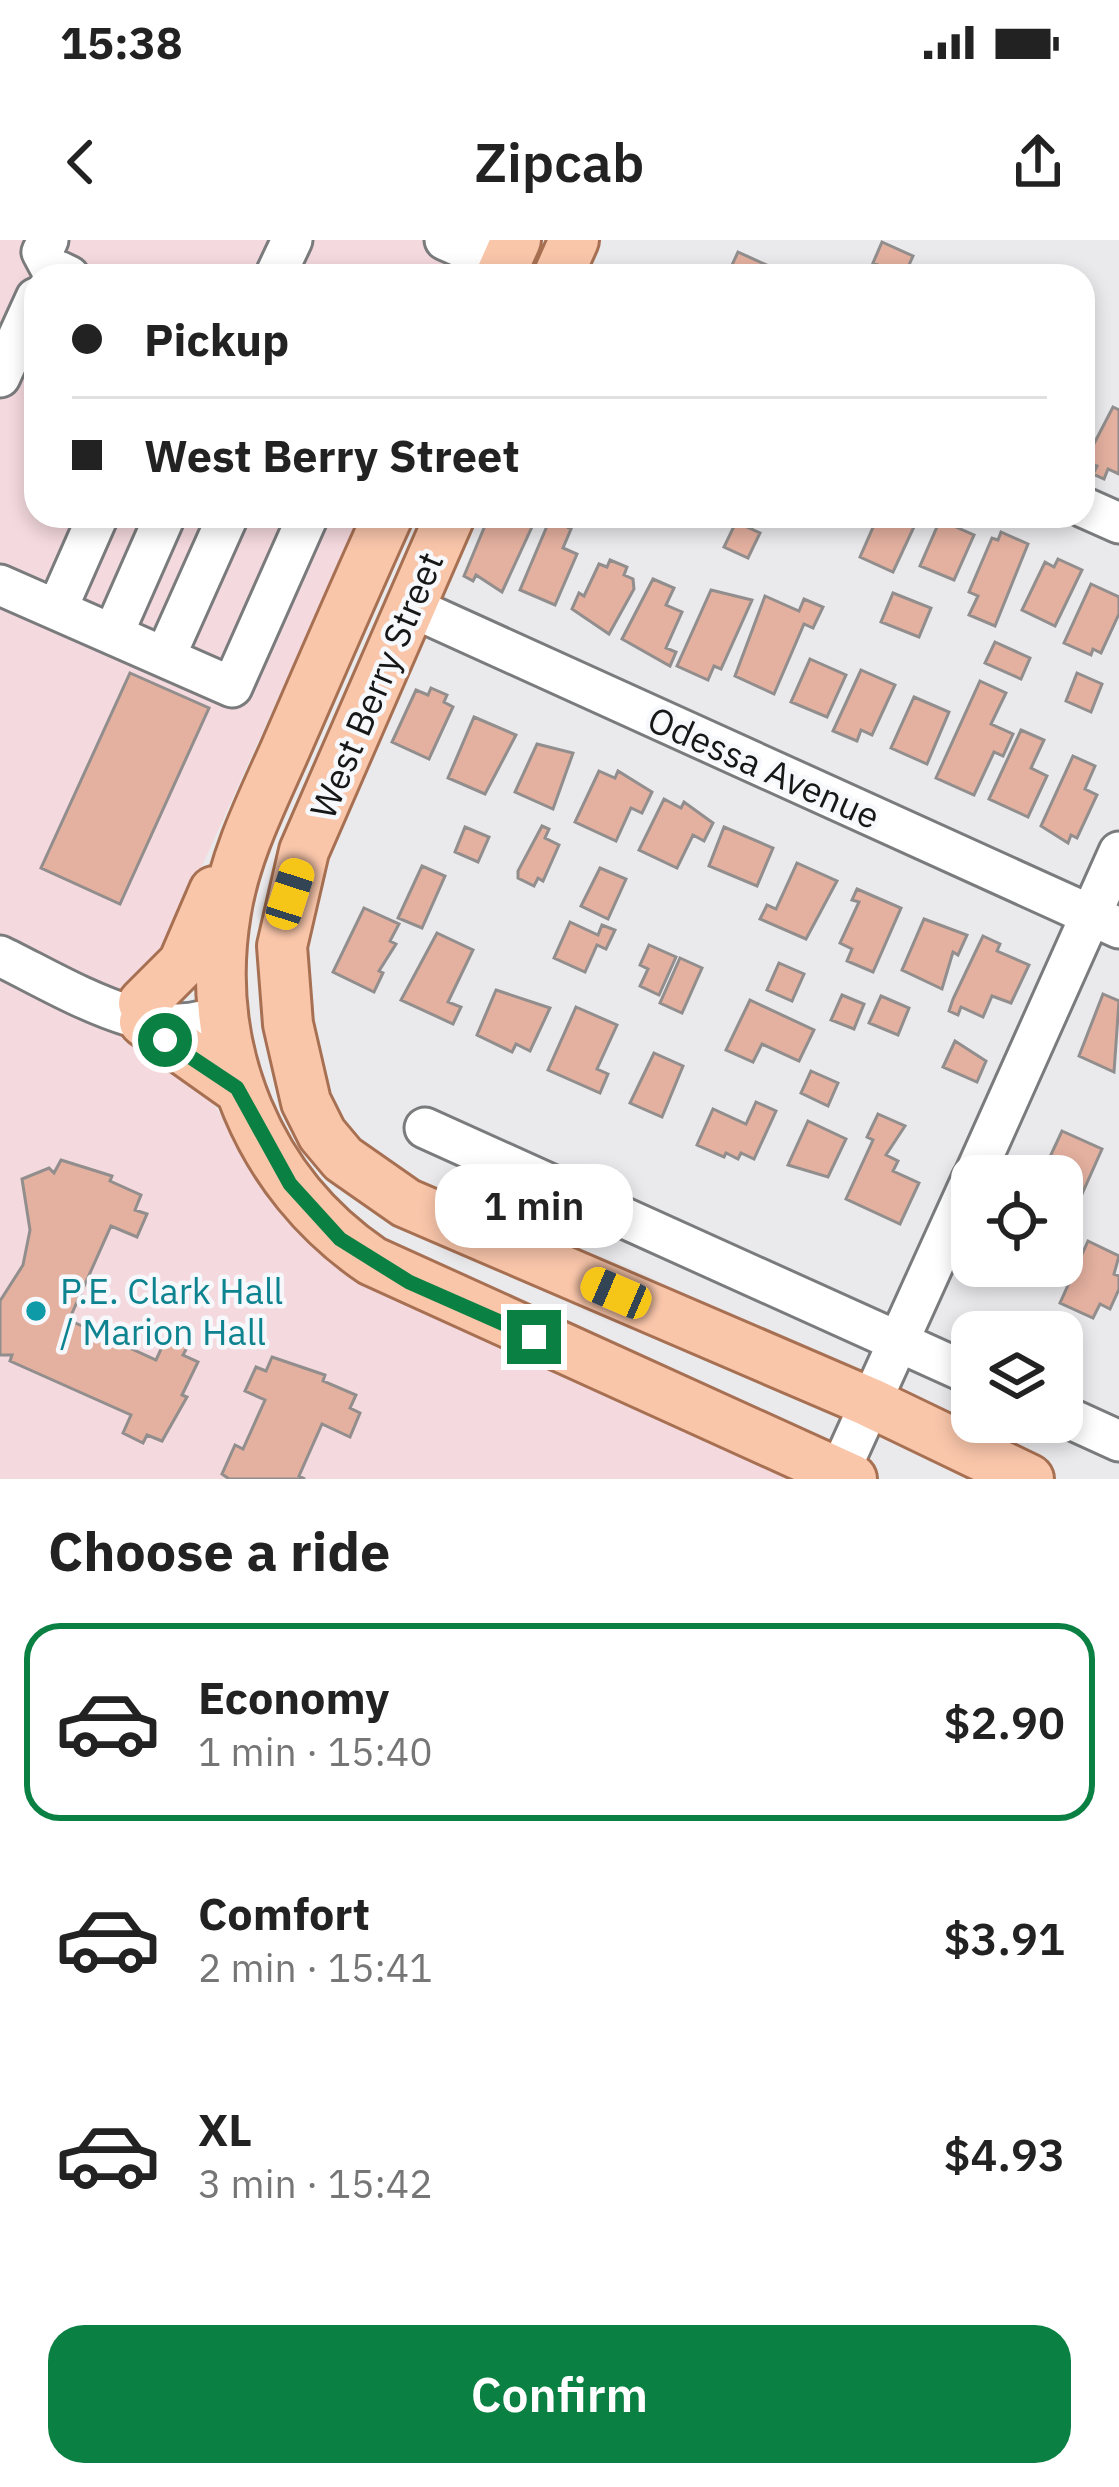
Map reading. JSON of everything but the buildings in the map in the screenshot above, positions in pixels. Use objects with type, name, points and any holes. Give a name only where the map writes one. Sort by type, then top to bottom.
[{"type":"main road","name":"West Berry Street","points":[[383,528],[236,869],[225,913],[225,1047],[237,1088],[290,1184],[340,1239],[372,1262],[842,1477]]},
{"type":"main road","name":"West Berry Street","points":[[445,528],[304,851],[282,946],[288,1024],[306,1102],[322,1134],[344,1159],[406,1203],[869,1402],[1030,1479]]},
{"type":"main road","points":[[237,1088],[128,1009],[183,963],[238,836],[277,769]]},
{"type":"main road","points":[[282,946],[254,987],[225,1010],[266,1041],[306,1102]]},
{"type":"street","points":[[445,240],[505,264]]},
{"type":"street","points":[[0,377],[24,315]]},
{"type":"street","points":[[56,609],[93,528]]},
{"type":"street","points":[[113,634],[160,528]]},
{"type":"street","points":[[165,658],[223,528]]},
{"type":"street","points":[[0,585],[232,687],[303,528]]},
{"type":"street","name":"Odessa Avenue","points":[[410,607],[1105,921]]},
{"type":"street","points":[[985,1155],[1105,921],[1119,852]]},
{"type":"street","points":[[0,956],[128,1009],[206,1023],[225,1010]]},
{"type":"street","points":[[425,1129],[951,1366]]},
{"type":"street","points":[[842,1477],[869,1402],[951,1227]]},
{"type":"street","points":[[1083,1425],[1119,1441]]},
{"type":"shaded area","points":[[0,240],[485,240],[474,264],[24,264],[24,528],[355,528],[123,1041],[190,1072],[323,1257],[813,1479],[0,1479]]},
{"type":"place","name":"P.E. Clark Hall / Marion Hall","points":[[36,1311]]},
{"type":"route","points":[[165,1040],[237,1088],[263,1144],[290,1184],[340,1239],[409,1282],[534,1337]]}]
